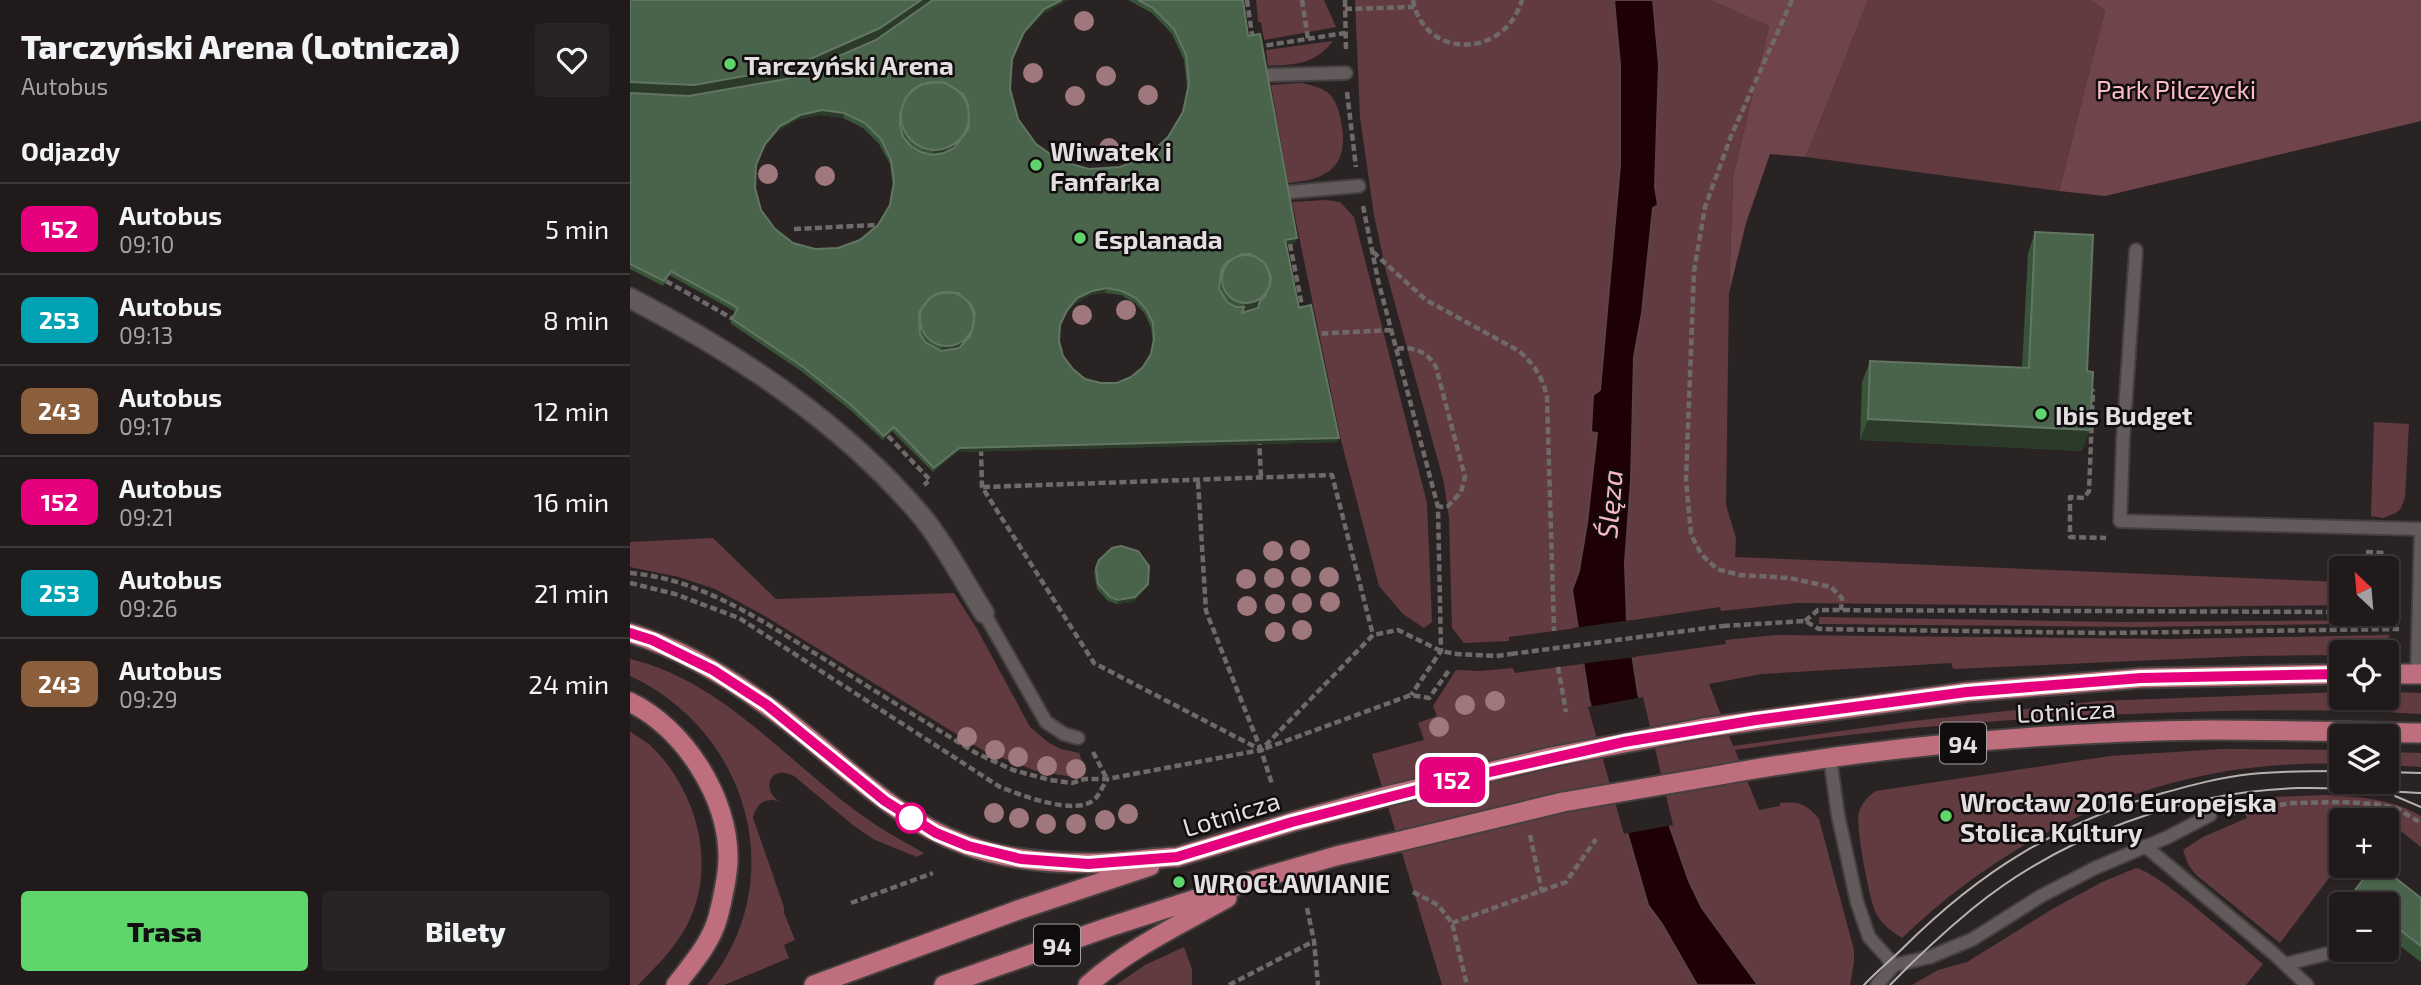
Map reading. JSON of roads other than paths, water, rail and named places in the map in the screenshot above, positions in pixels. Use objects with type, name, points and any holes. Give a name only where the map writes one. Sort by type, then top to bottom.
[{"type":"main road","points":[[630,633],[652,640],[713,670],[767,705],[885,801],[936,833],[968,846],[1021,859],[1088,864],[1155,861]]},
{"type":"main road","points":[[2399,674],[2419,673]]},
{"type":"main road","name":"Lotnicza","points":[[814,985],[1155,861],[1391,795],[1551,757],[1703,728],[1967,692],[2141,678],[2329,674]]},
{"type":"main road","points":[[630,702],[674,734],[704,773],[722,820],[728,859],[718,918],[705,946],[676,985]]},
{"type":"main road","name":"Lotnicza","points":[[1261,878],[1336,856],[1563,802],[1830,758],[1923,746],[2068,735],[2213,730],[2421,733]]},
{"type":"main road","points":[[1088,985],[1105,969],[1261,878]]},
{"type":"main road","name":"94","points":[[944,985],[1171,906],[1261,878]]},
{"type":"street","points":[[630,298],[775,383],[852,446],[924,519],[984,613]]},
{"type":"lane","points":[[1270,75],[1346,73]]},
{"type":"lane","points":[[1290,192],[1359,186]]},
{"type":"lane","points":[[2136,250],[2120,521],[2421,529],[2419,673]]},
{"type":"lane","points":[[984,613],[1046,722],[1064,734],[1078,737]]},
{"type":"lane","points":[[1830,758],[1838,814],[1857,902],[1869,937],[1894,965]]},
{"type":"lane","points":[[1877,985],[1894,965],[1930,957],[1973,939],[2041,896],[2210,815]]},
{"type":"lane","points":[[2145,846],[2286,964],[2307,985]]},
{"type":"lane","points":[[2286,964],[2329,953]]},
{"type":"water","name":"Ślęza","points":[[1614,0],[1653,0],[1659,65],[1655,187],[1658,205],[1653,208],[1642,313],[1634,357],[1631,480],[1625,563],[1627,621],[1638,693],[1670,827],[1689,881],[1702,908],[1758,985],[1697,985],[1648,905],[1589,700],[1572,590],[1579,571],[1587,523],[1597,433],[1591,432],[1593,395],[1600,390],[1620,165],[1620,65]]},
{"type":"tram line","points":[[1864,985],[1932,920],[1991,873],[2022,853],[2089,819],[2163,793],[2229,777],[2274,772],[2329,771]]},
{"type":"tram line","points":[[2399,772],[2421,773]]},
{"type":"tram line","points":[[1890,985],[1951,927],[2007,883],[2084,839],[2126,822],[2168,808],[2256,791],[2314,788],[2421,793]]},
{"type":"tram line","points":[[2395,796],[2421,807]]},
{"type":"place","name":"Tarczyński Arena","points":[[730,64]]},
{"type":"place","name":"Wiwatek i Fanfarka","points":[[1036,165]]},
{"type":"place","name":"Esplanada","points":[[1080,238]]},
{"type":"place","name":"Ibis Budget","points":[[2041,414]]},
{"type":"place","name":"Wrocław 2016 Europejska Stolica Kultury","points":[[1946,816]]},
{"type":"place","name":"WROCŁAWIANIE","points":[[1179,882]]},
{"type":"park label","name":"Park Pilczycki","points":[[2176,88]]}]
